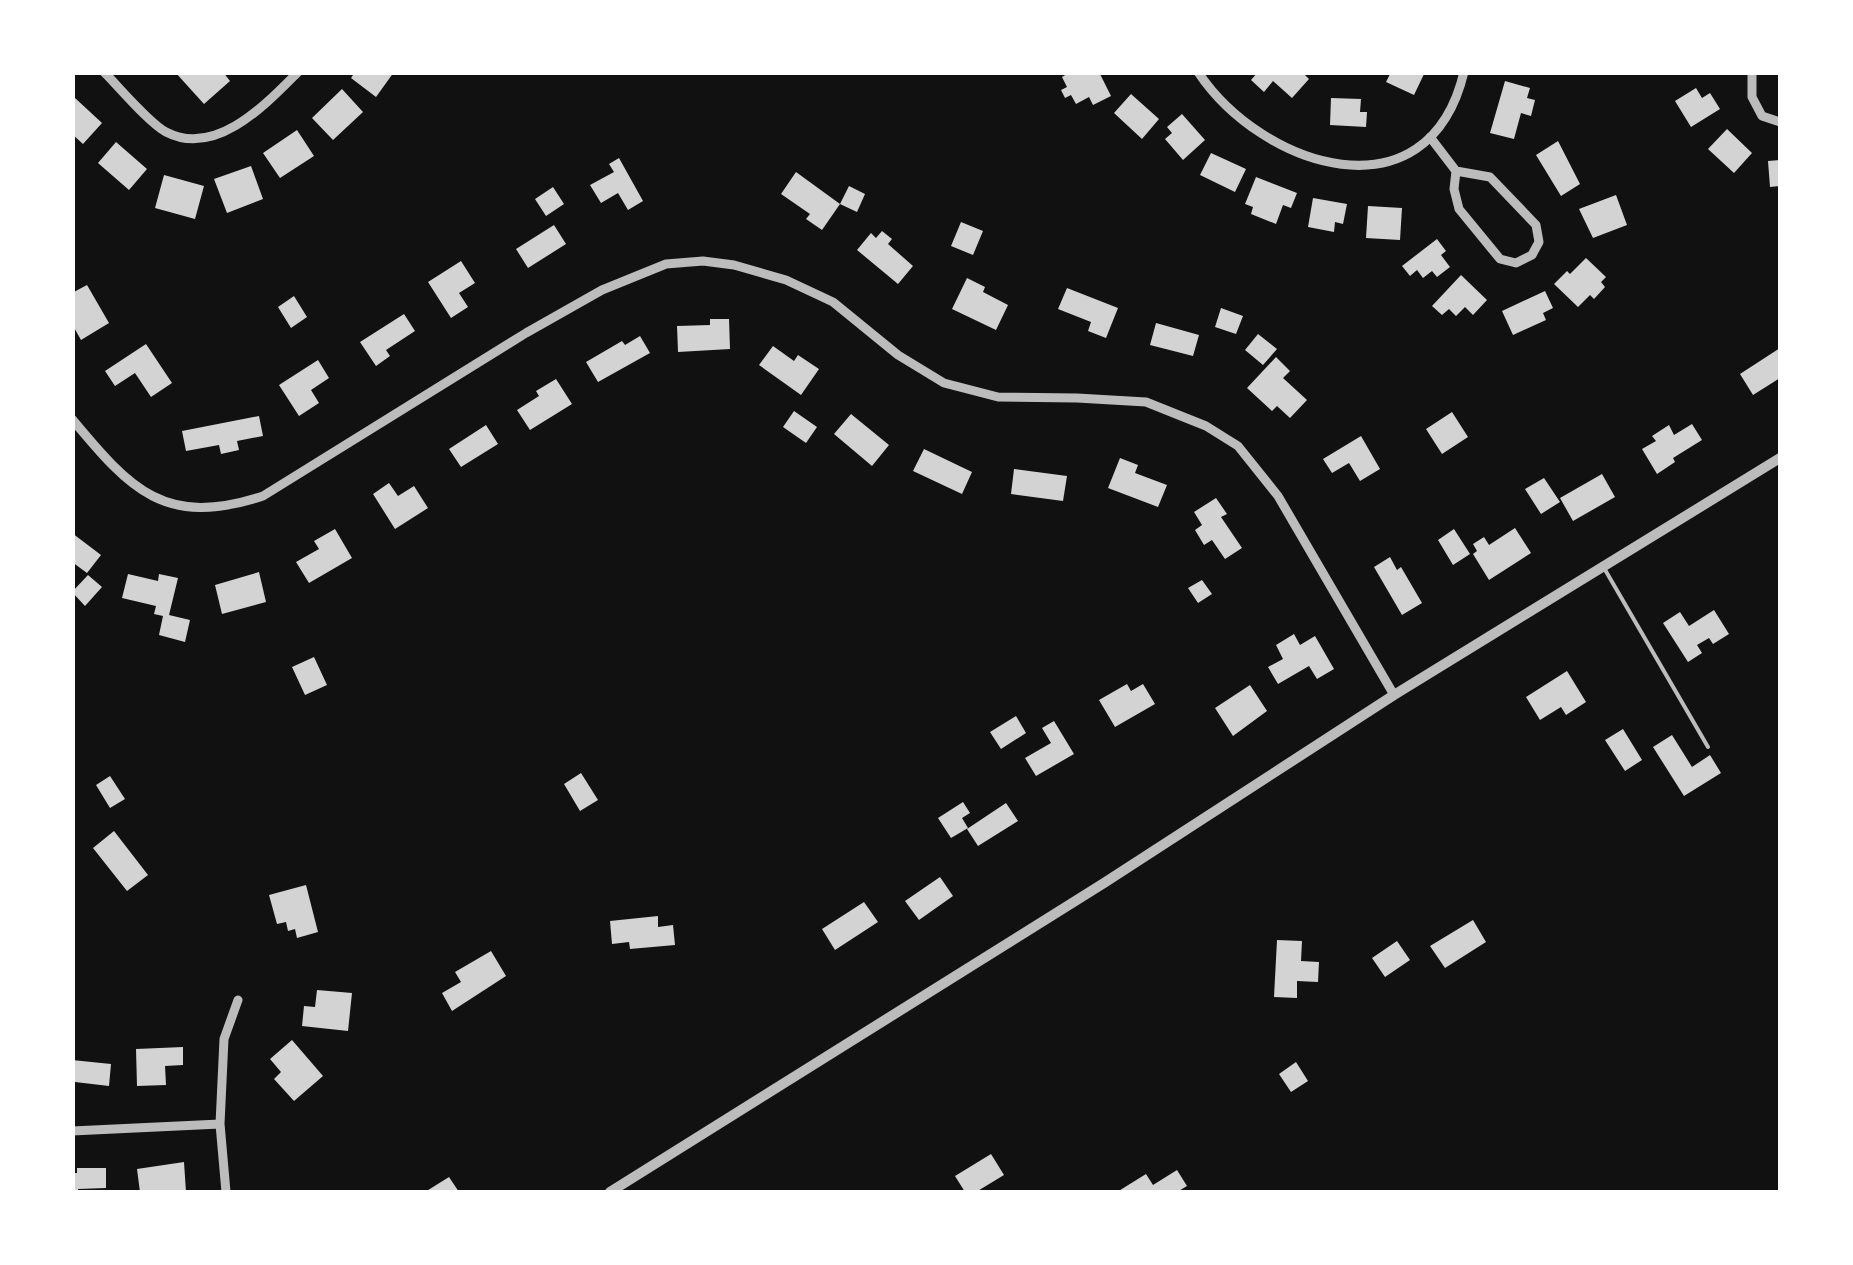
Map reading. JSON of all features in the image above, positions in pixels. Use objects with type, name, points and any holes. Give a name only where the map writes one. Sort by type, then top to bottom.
[{"type":"street","points":[[104,72],[165,132],[192,138],[216,136],[265,106],[298,72]]},
{"type":"street","points":[[1198,72],[1222,105],[1256,132],[1309,156],[1339,164],[1384,163],[1404,156],[1430,137],[1446,120],[1458,98],[1464,72]]},
{"type":"street","points":[[1752,72],[1752,97],[1762,116],[1780,122]]},
{"type":"street","points":[[1430,137],[1456,171],[1490,177],[1536,225],[1539,242],[1532,255],[1516,262],[1500,259],[1459,209],[1454,188],[1456,171]]},
{"type":"street","points":[[72,420],[111,466],[140,491],[174,506],[236,505],[263,496],[602,290],[666,264],[704,261],[734,265],[786,280],[833,302],[898,355],[944,383],[998,398],[1146,402],[1206,426],[1238,446],[1278,496],[1394,696]]},
{"type":"street","points":[[610,1192],[1119,874],[1394,696],[1780,458]]},
{"type":"street","points":[[226,1192],[220,1124],[224,1039],[238,1000]]},
{"type":"street","points":[[72,1131],[220,1124]]},
{"type":"lane","points":[[1604,568],[1708,747]]},
{"type":"building","points":[[175,72],[223,72],[230,81],[204,104]]},
{"type":"building","points":[[355,72],[394,72],[376,97],[351,78]]},
{"type":"building","points":[[1070,72],[1099,72],[1111,96],[1093,105],[1089,97],[1076,104],[1071,95],[1065,98],[1061,90],[1067,87],[1062,77]]},
{"type":"building","points":[[1258,72],[1302,72],[1309,79],[1292,98],[1273,81],[1264,92],[1251,80]]},
{"type":"building","points":[[1391,72],[1425,72],[1414,95],[1386,82]]},
{"type":"building","points":[[1505,81],[1530,88],[1527,98],[1535,100],[1531,116],[1521,113],[1514,139],[1490,133]]},
{"type":"building","points":[[1696,88],[1702,98],[1710,93],[1720,109],[1691,127],[1675,101]]},
{"type":"building","points":[[342,89],[363,112],[333,140],[312,118]]},
{"type":"building","points":[[1131,94],[1159,119],[1142,139],[1114,113]]},
{"type":"building","points":[[75,98],[102,123],[83,144],[72,134]]},
{"type":"building","points":[[1331,98],[1361,99],[1360,112],[1367,112],[1366,127],[1330,125]]},
{"type":"building","points":[[1182,114],[1205,140],[1183,160],[1165,139],[1172,133],[1167,127]]},
{"type":"building","points":[[1727,129],[1752,153],[1734,173],[1708,149]]},
{"type":"building","points":[[297,130],[314,156],[280,178],[263,153]]},
{"type":"building","points":[[1558,141],[1580,184],[1561,196],[1536,155]]},
{"type":"building","points":[[116,142],[147,169],[129,190],[98,163]]},
{"type":"building","points":[[1211,153],[1246,169],[1235,192],[1200,175]]},
{"type":"building","points":[[619,158],[643,201],[628,210],[618,193],[601,203],[590,185],[614,172],[609,164]]},
{"type":"building","points":[[1780,160],[1780,186],[1770,187],[1768,161]]},
{"type":"building","points":[[251,166],[263,199],[227,213],[214,179]]},
{"type":"building","points":[[796,172],[840,204],[822,230],[806,219],[810,214],[781,194]]},
{"type":"building","points":[[164,175],[204,186],[195,219],[155,208]]},
{"type":"building","points":[[1256,177],[1297,193],[1291,208],[1283,205],[1276,224],[1251,214],[1253,207],[1245,204]]},
{"type":"building","points":[[849,186],[865,194],[857,212],[840,204]]},
{"type":"building","points":[[553,187],[564,204],[546,216],[535,199]]},
{"type":"building","points":[[1616,195],[1627,225],[1593,238],[1579,209]]},
{"type":"building","points":[[1313,198],[1347,204],[1343,224],[1335,222],[1334,232],[1308,227]]},
{"type":"building","points":[[1368,206],[1402,208],[1400,240],[1366,238]]},
{"type":"building","points":[[961,222],[983,231],[973,255],[951,246]]},
{"type":"building","points":[[554,225],[566,244],[528,268],[516,249]]},
{"type":"building","points":[[882,231],[892,239],[888,244],[913,266],[898,284],[857,250],[871,233],[876,238]]},
{"type":"building","points":[[1437,239],[1446,251],[1441,255],[1450,267],[1437,277],[1432,271],[1423,278],[1417,270],[1410,276],[1402,266]]},
{"type":"building","points":[[1586,258],[1606,277],[1601,282],[1605,287],[1594,299],[1590,295],[1578,307],[1554,284]]},
{"type":"building","points":[[461,261],[475,283],[459,293],[468,307],[451,318],[428,282]]},
{"type":"building","points":[[1461,275],[1487,300],[1473,315],[1465,307],[1456,316],[1449,309],[1442,315],[1432,306]]},
{"type":"building","points":[[967,278],[1008,305],[996,330],[952,309]]},
{"type":"building","points":[[87,285],[109,323],[81,340],[72,324],[72,293]]},
{"type":"building","points":[[1067,288],[1118,308],[1106,338],[1088,331],[1091,322],[1058,309]]},
{"type":"building","points":[[1545,291],[1553,308],[1543,313],[1546,320],[1513,335],[1502,311]]},
{"type":"building","points":[[294,296],[307,317],[291,328],[278,307]]},
{"type":"building","points":[[1221,308],[1243,316],[1236,334],[1215,327]]},
{"type":"building","points":[[404,314],[415,331],[386,350],[390,356],[376,366],[360,342]]},
{"type":"building","points":[[710,319],[729,319],[730,349],[678,352],[677,326],[710,325]]},
{"type":"building","points":[[1156,323],[1199,335],[1193,356],[1150,345]]},
{"type":"building","points":[[1258,334],[1277,349],[1263,365],[1245,350]]},
{"type":"building","points":[[640,336],[650,353],[598,382],[586,362],[622,341],[625,345]]},
{"type":"building","points":[[146,344],[172,383],[151,397],[135,373],[115,386],[105,371]]},
{"type":"building","points":[[773,346],[794,361],[798,355],[819,369],[801,395],[759,365]]},
{"type":"building","points":[[1780,348],[1780,378],[1753,395],[1740,374]]},
{"type":"building","points":[[1276,357],[1290,371],[1283,378],[1307,400],[1290,418],[1277,406],[1272,411],[1247,388]]},
{"type":"building","points":[[318,360],[329,378],[311,390],[319,403],[299,416],[279,385]]},
{"type":"building","points":[[556,379],[572,404],[530,430],[517,410],[539,396],[536,391]]},
{"type":"building","points":[[794,411],[817,427],[806,443],[783,427]]},
{"type":"building","points":[[1452,412],[1468,437],[1442,454],[1426,429]]},
{"type":"building","points":[[851,414],[889,445],[872,466],[834,434]]},
{"type":"building","points":[[259,416],[263,436],[237,441],[239,450],[221,454],[219,445],[186,451],[182,431]]},
{"type":"building","points":[[1692,424],[1702,440],[1673,458],[1675,462],[1657,474],[1642,449],[1656,441],[1652,436],[1669,425],[1674,435]]},
{"type":"building","points":[[486,425],[498,444],[461,467],[449,449]]},
{"type":"building","points":[[1361,436],[1380,469],[1360,481],[1349,463],[1332,473],[1323,459]]},
{"type":"building","points":[[924,449],[972,472],[962,494],[913,471]]},
{"type":"building","points":[[1120,458],[1138,465],[1135,473],[1167,485],[1158,507],[1108,488]]},
{"type":"building","points":[[1014,469],[1067,476],[1063,501],[1011,494]]},
{"type":"building","points":[[1602,474],[1615,497],[1573,521],[1560,498]]},
{"type":"building","points":[[1544,478],[1560,502],[1541,514],[1525,489]]},
{"type":"building","points":[[389,483],[398,496],[414,486],[428,508],[395,529],[373,494]]},
{"type":"building","points":[[1216,498],[1227,514],[1221,517],[1242,548],[1225,559],[1212,540],[1204,545],[1195,530],[1202,525],[1194,512]]},
{"type":"building","points":[[1515,528],[1531,553],[1489,580],[1473,554],[1477,551],[1473,544],[1484,537],[1489,545]]},
{"type":"building","points":[[335,529],[352,558],[309,583],[296,562],[319,549],[314,541]]},
{"type":"building","points":[[1454,529],[1470,554],[1453,565],[1438,540]]},
{"type":"building","points":[[72,533],[101,555],[87,573],[72,562]]},
{"type":"building","points":[[1390,557],[1397,570],[1401,567],[1422,603],[1402,615],[1374,567]]},
{"type":"building","points":[[259,572],[266,602],[222,614],[215,585]]},
{"type":"building","points":[[128,574],[158,581],[159,574],[178,578],[169,615],[190,620],[185,642],[159,635],[163,616],[154,614],[156,606],[122,598]]},
{"type":"building","points":[[88,575],[102,587],[85,606],[72,592]]},
{"type":"building","points":[[1202,580],[1212,594],[1198,603],[1188,588]]},
{"type":"building","points":[[1714,610],[1729,634],[1713,644],[1709,638],[1697,645],[1702,653],[1688,662],[1663,623],[1680,612],[1689,626]]},
{"type":"building","points":[[1294,634],[1300,645],[1315,636],[1334,669],[1317,679],[1309,666],[1278,684],[1268,667],[1283,659],[1276,645]]},
{"type":"building","points":[[314,657],[327,685],[305,695],[292,667]]},
{"type":"building","points":[[1567,671],[1586,702],[1566,715],[1561,707],[1540,720],[1526,697]]},
{"type":"building","points":[[1127,684],[1131,691],[1143,684],[1155,704],[1115,727],[1099,700]]},
{"type":"building","points":[[1250,685],[1267,711],[1233,736],[1215,708]]},
{"type":"building","points":[[1016,716],[1026,733],[1001,749],[990,732]]},
{"type":"building","points":[[1054,721],[1074,754],[1036,776],[1025,758],[1051,743],[1042,728]]},
{"type":"building","points":[[1623,729],[1642,760],[1625,771],[1605,740]]},
{"type":"building","points":[[1672,735],[1692,767],[1710,755],[1721,773],[1684,796],[1653,747]]},
{"type":"building","points":[[581,773],[598,800],[580,811],[564,784]]},
{"type":"building","points":[[110,776],[125,799],[110,808],[96,785]]},
{"type":"building","points":[[963,802],[970,813],[962,818],[968,828],[951,838],[938,818]]},
{"type":"building","points":[[1006,803],[1018,821],[978,846],[967,829]]},
{"type":"building","points":[[114,831],[148,875],[127,891],[93,848]]},
{"type":"building","points":[[940,877],[953,896],[919,920],[905,901]]},
{"type":"building","points":[[306,885],[318,932],[297,938],[295,929],[288,931],[286,922],[277,924],[269,895]]},
{"type":"building","points":[[864,902],[878,922],[835,950],[822,929]]},
{"type":"building","points":[[658,916],[658,927],[673,925],[675,945],[630,949],[629,942],[612,944],[610,921]]},
{"type":"building","points":[[1473,920],[1486,942],[1445,968],[1430,946]]},
{"type":"building","points":[[1277,940],[1302,941],[1301,961],[1319,962],[1318,982],[1297,981],[1297,998],[1274,997]]},
{"type":"building","points":[[1397,941],[1410,960],[1385,977],[1372,958]]},
{"type":"building","points":[[491,951],[506,976],[452,1011],[442,993],[461,982],[455,972]]},
{"type":"building","points":[[317,990],[352,993],[348,1031],[302,1026],[304,1006],[315,1007]]},
{"type":"building","points":[[292,1040],[323,1076],[294,1101],[274,1079],[281,1072],[270,1059]]},
{"type":"building","points":[[183,1047],[183,1065],[165,1066],[166,1085],[137,1086],[136,1049]]},
{"type":"building","points":[[72,1060],[111,1064],[109,1086],[75,1082]]},
{"type":"building","points":[[1296,1062],[1308,1081],[1291,1092],[1279,1074]]},
{"type":"building","points":[[991,1154],[1004,1175],[976,1192],[965,1192],[955,1176]]},
{"type":"building","points":[[184,1162],[186,1192],[140,1192],[137,1169]]},
{"type":"building","points":[[77,1168],[106,1168],[106,1188],[72,1192],[72,1173],[77,1173]]},
{"type":"building","points":[[1177,1170],[1187,1186],[1177,1192],[1117,1192],[1146,1174],[1153,1185]]},
{"type":"building","points":[[449,1177],[459,1192],[425,1192]]}]
